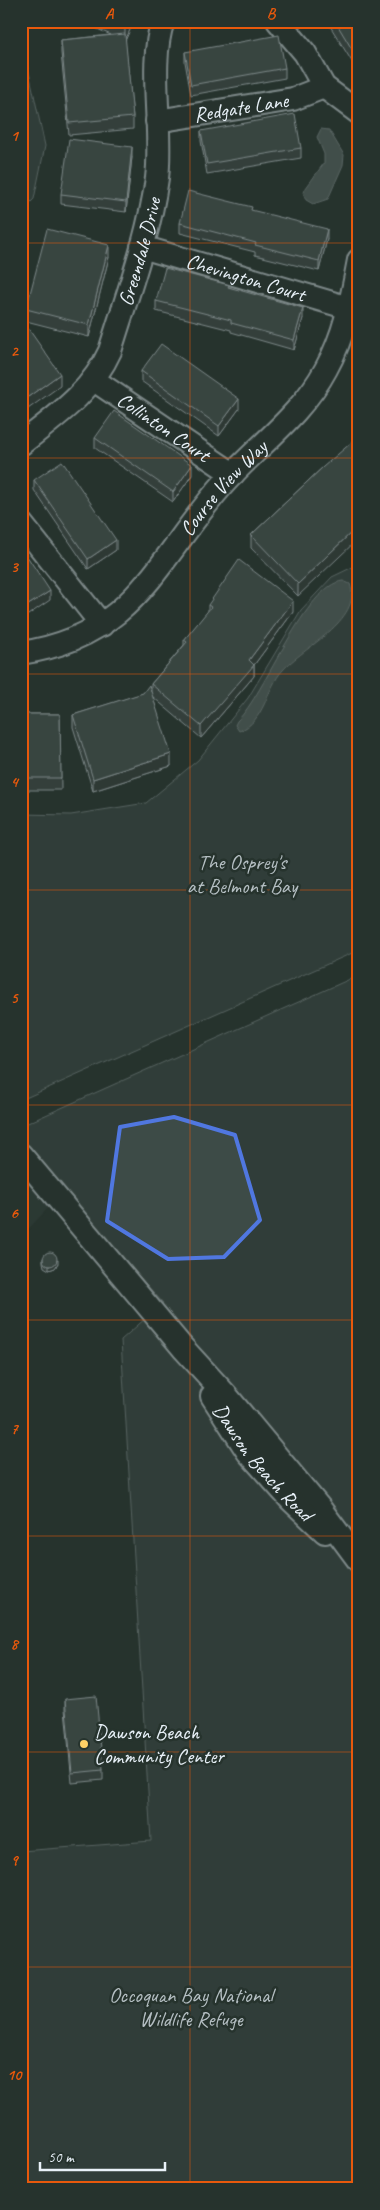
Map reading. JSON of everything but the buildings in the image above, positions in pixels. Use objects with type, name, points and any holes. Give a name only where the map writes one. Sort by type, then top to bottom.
[{"type":"street","name":"Greendale Drive","points":[[21,444],[78,398],[94,380],[110,352],[142,247],[157,176],[158,50],[163,21]]},
{"type":"street","points":[[278,21],[305,53],[324,87],[359,113]]},
{"type":"street","name":"Redgate Lane","points":[[157,120],[293,99],[324,87]]},
{"type":"street","name":"Chevington Court","points":[[142,247],[349,308]]},
{"type":"street","name":"Course View Way","points":[[21,653],[64,643],[102,625],[125,607],[146,586],[214,495],[296,412],[314,388],[335,350],[349,308],[359,260]]},
{"type":"street","name":"Collinton Court","points":[[94,380],[233,474]]},
{"type":"street","points":[[21,522],[102,625]]},
{"type":"street","name":"Dawson Beach Road","points":[[21,1154],[183,1348],[248,1452],[291,1500],[359,1561]]},
{"type":"highlighted area","points":[[174,1117],[235,1135],[260,1220],[224,1257],[168,1259],[107,1221],[120,1127]]},
{"type":"shaded area","points":[[321,129],[329,130],[344,155],[343,165],[328,199],[313,204],[306,200],[303,192],[324,163],[324,154],[317,137]]},
{"type":"shaded area","points":[[343,581],[350,584],[352,597],[348,610],[340,621],[283,670],[277,677],[260,712],[248,727],[239,731],[235,725],[237,721],[260,688],[301,619],[315,600],[329,587]]},
{"type":"shaded area","points":[[21,1174],[49,1207],[21,1237]]},
{"type":"green space","points":[[21,21],[23,44],[45,146],[34,199],[21,212]]},
{"type":"green space","name":"The Osprey's at Belmont Bay","points":[[359,564],[359,950],[21,1100],[21,814],[71,815],[146,803],[198,760],[248,698],[301,610],[332,577]]},
{"type":"green space","name":"Occoquan Bay National Wildlife Refuge","points":[[359,975],[359,2189],[21,2189],[21,1851],[151,1841],[121,1340],[163,1303],[21,1145],[21,1126]]},
{"type":"place","name":"Dawson Beach Community Center","points":[[84,1744]]}]
